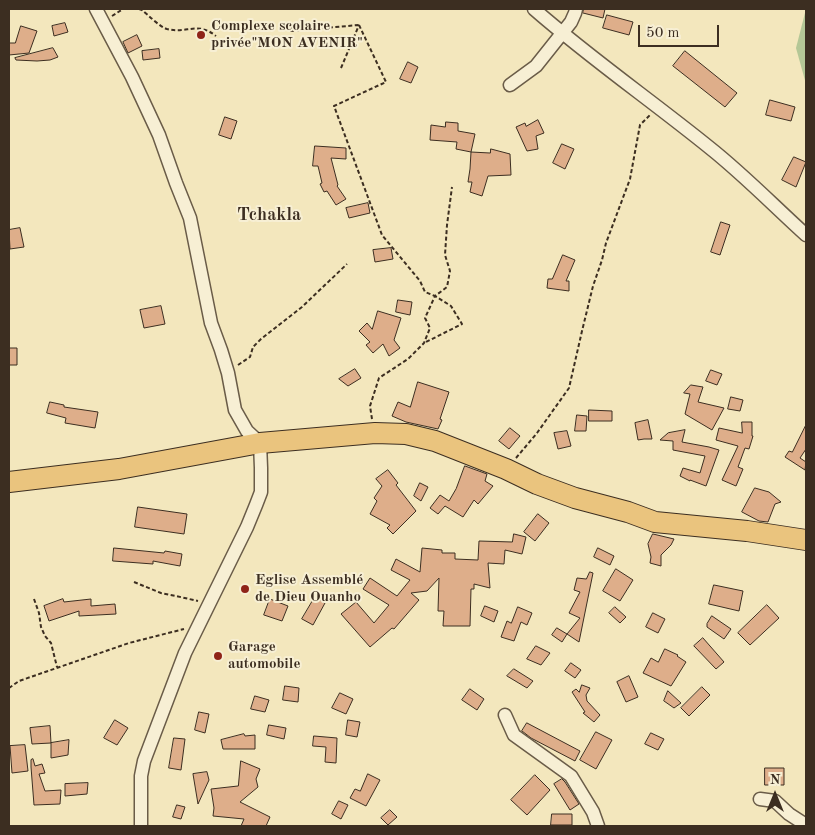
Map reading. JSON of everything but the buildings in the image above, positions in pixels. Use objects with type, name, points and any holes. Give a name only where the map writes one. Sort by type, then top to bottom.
[{"type":"main road","points":[[9,482],[119,470],[260,443],[375,433],[406,434],[435,441],[575,498],[628,512],[655,522],[746,531],[806,540]]},
{"type":"street","points":[[96,9],[132,77],[159,135],[190,218],[211,323],[228,373],[236,410],[247,432],[260,443],[261,492],[247,527],[185,653],[144,761],[141,776],[141,826]]},
{"type":"street","points":[[534,9],[562,33],[713,150],[806,235]]},
{"type":"street","points":[[510,85],[536,66],[571,22],[576,9]]},
{"type":"street","points":[[505,714],[514,735],[571,776],[593,812],[598,826]]},
{"type":"street","points":[[760,800],[776,801],[789,814],[806,825]]},
{"type":"path","points":[[139,9],[165,29],[184,30],[199,28],[209,30],[216,36]]},
{"type":"path","points":[[290,31],[359,25]]},
{"type":"path","points":[[341,68],[359,25]]},
{"type":"path","points":[[359,25],[386,82],[334,106],[382,234],[420,281],[424,292],[451,306],[462,324],[424,343],[408,359],[379,378],[370,406],[375,433]]},
{"type":"path","points":[[506,469],[537,433],[569,388],[582,330],[606,243],[630,179],[640,125],[659,107]]},
{"type":"path","points":[[424,343],[430,328],[424,318],[434,296],[447,287],[450,271],[445,255],[452,187]]},
{"type":"path","points":[[228,373],[250,357],[254,347],[261,338],[302,307],[347,264]]},
{"type":"path","points":[[134,582],[161,593],[210,605]]},
{"type":"path","points":[[34,599],[41,627],[51,643],[57,667]]},
{"type":"path","points":[[9,688],[19,681],[129,643],[199,625]]},
{"type":"green space","points":[[806,9],[806,84],[796,48]]},
{"type":"place","name":"Complexe scolaire privée\"MON AVENIR\"","points":[[201,35]]},
{"type":"place","name":"Eglise Assemblé de Dieu Ouanho","points":[[245,589]]},
{"type":"place","name":"Garage automobile","points":[[218,656]]},
{"type":"district","name":"Tchakla","points":[[269,215]]}]
